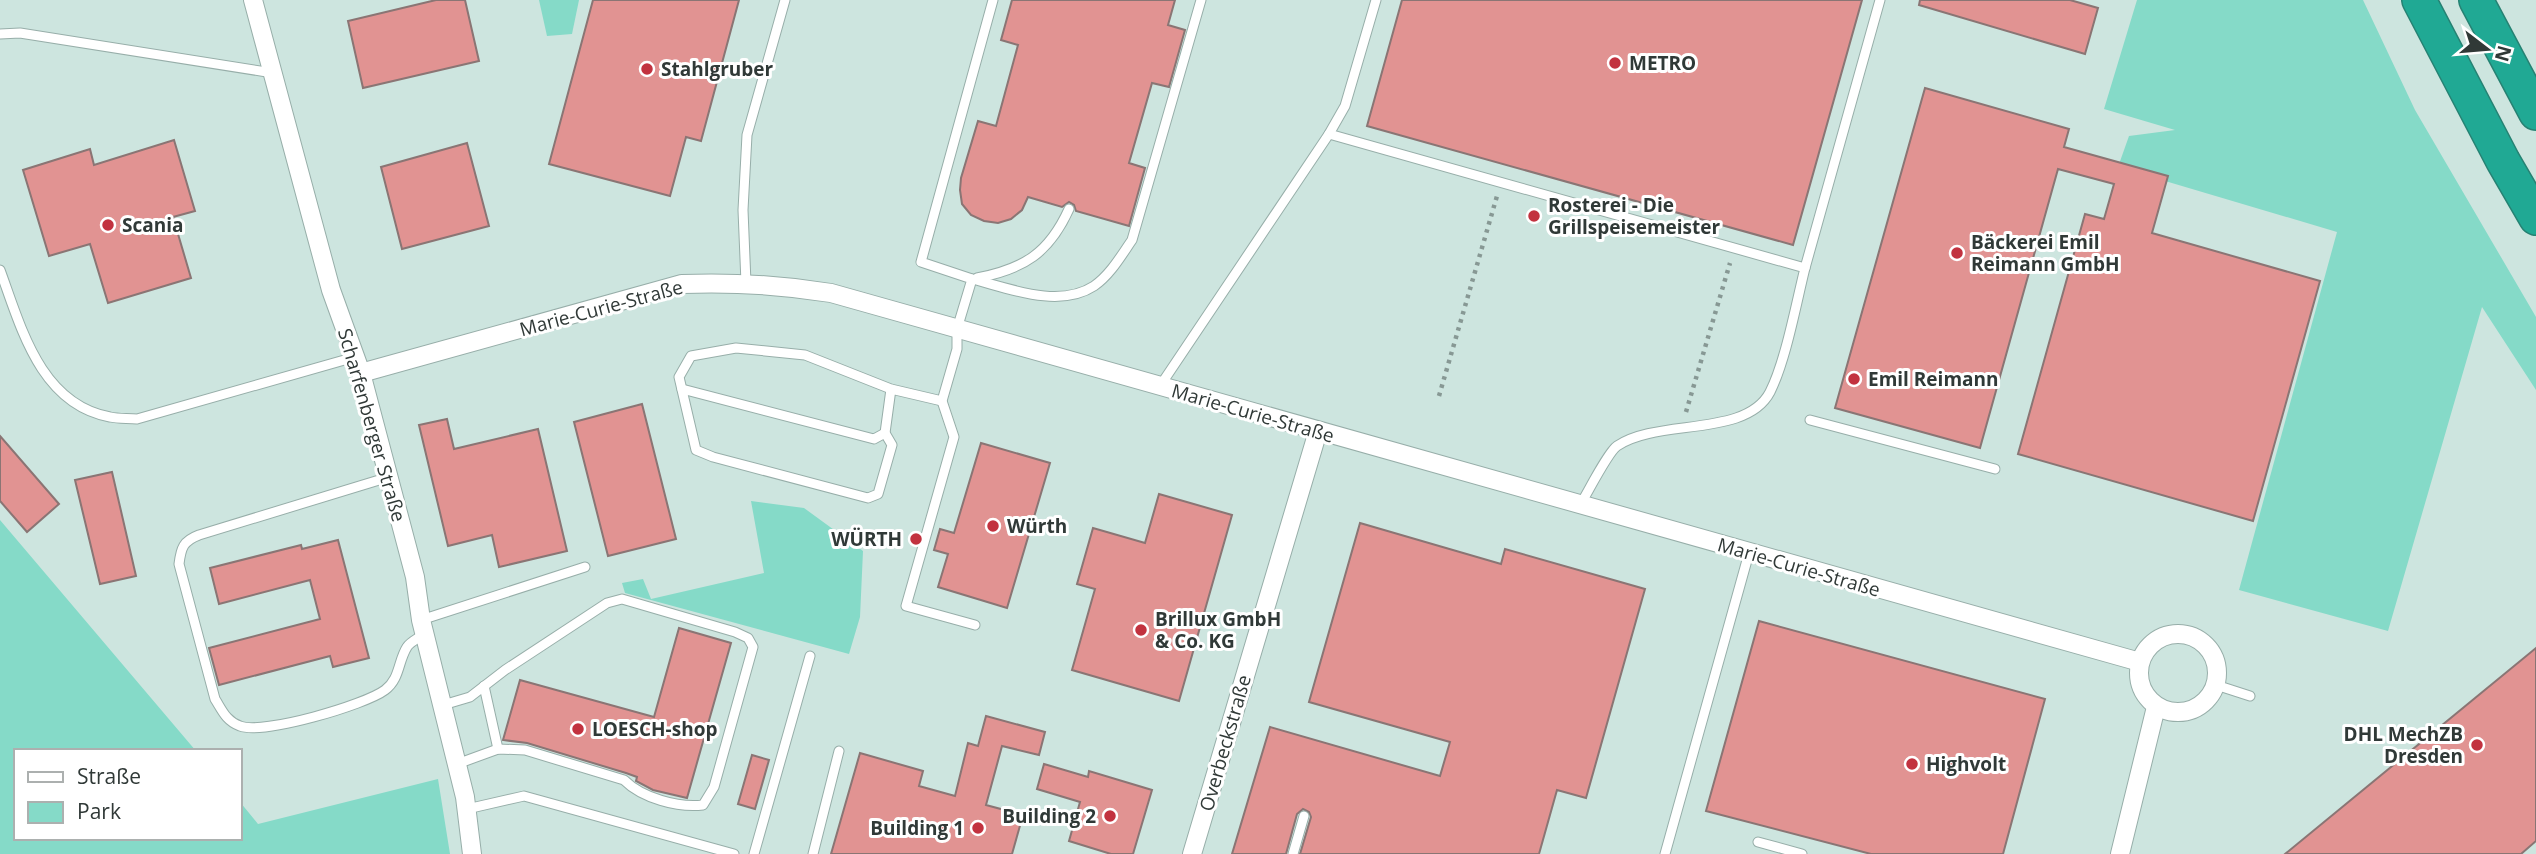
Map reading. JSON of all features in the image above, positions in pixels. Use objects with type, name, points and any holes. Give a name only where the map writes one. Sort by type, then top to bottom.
[{"type":"highway","points":[[2419,0],[2536,218]]},
{"type":"highway","points":[[2476,0],[2536,113]]},
{"type":"street","name":"Scharfenberger Straße","points":[[253,0],[331,290],[358,365],[415,577],[422,627],[467,808],[472,854]]},
{"type":"street","name":"Marie-Curie-Straße","points":[[358,365],[682,284],[780,285],[831,293],[2140,662]]},
{"type":"street","name":"Overbeckstraße","points":[[1192,854],[1318,431]]},
{"type":"street","points":[[2189,635],[2209,649],[2217,673],[2216,685],[2202,705],[2180,713],[2167,712],[2147,699],[2140,687],[2140,662],[2145,651],[2154,642],[2165,636],[2189,635]]},
{"type":"street","points":[[2120,854],[2157,707]]},
{"type":"lane","points":[[746,283],[743,210],[747,135],[786,0]]},
{"type":"lane","points":[[993,0],[921,262],[972,279],[1026,293],[1050,296],[1072,294],[1093,286],[1111,269],[1132,240],[1201,0]]},
{"type":"lane","points":[[1160,386],[1345,106],[1376,0]]},
{"type":"lane","points":[[1580,505],[1615,447],[1654,430],[1707,425],[1745,416],[1769,394],[1880,0]]},
{"type":"lane","points":[[0,34],[20,33],[273,73]]},
{"type":"lane","points":[[1329,134],[1805,268]]},
{"type":"lane","points":[[972,279],[1003,273],[1037,256],[1059,231],[1069,209]]},
{"type":"lane","points":[[0,270],[38,367],[60,390],[82,406],[109,417],[137,419],[358,365]]},
{"type":"lane","points":[[972,279],[957,329],[957,349],[942,401],[954,437],[906,606],[975,625]]},
{"type":"lane","points":[[891,389],[885,433],[892,445],[878,494],[867,498],[713,457],[696,450],[679,377],[691,355],[736,348],[805,355],[891,389],[942,401]]},
{"type":"lane","points":[[682,389],[874,439],[885,433]]},
{"type":"lane","points":[[1810,420],[1995,469]]},
{"type":"lane","points":[[389,477],[199,534],[187,540],[180,548],[179,564],[215,699],[226,718],[241,727],[268,728],[354,706],[386,690],[396,680],[408,646],[422,627],[585,567]]},
{"type":"lane","points":[[1665,854],[1749,553]]},
{"type":"lane","points":[[443,705],[470,697],[607,603],[622,599],[735,632],[748,638],[753,647],[714,787],[703,805],[690,807],[658,798],[634,790],[624,779],[525,750],[498,748],[457,764]]},
{"type":"lane","points":[[754,854],[810,656]]},
{"type":"lane","points":[[2216,685],[2250,696]]},
{"type":"lane","points":[[484,686],[498,748]]},
{"type":"lane","points":[[813,854],[839,751]]},
{"type":"lane","points":[[467,808],[524,796],[734,854]]},
{"type":"lane","points":[[1293,854],[1304,816]]},
{"type":"lane","points":[[1758,842],[1802,854]]},
{"type":"path","points":[[1439,396],[1500,182]]},
{"type":"path","points":[[1677,428],[1687,411],[1734,248]]},
{"type":"green space","points":[[539,0],[579,0],[572,34],[547,36]]},
{"type":"green space","points":[[2137,0],[2363,0],[2415,110],[2536,317],[2536,390],[2482,307],[2388,631],[2239,590],[2337,232],[2118,167],[2129,136],[2175,130],[2104,109]]},
{"type":"green space","points":[[751,501],[804,508],[863,551],[860,617],[849,654],[625,593],[622,583],[643,579],[651,599],[764,573]]},
{"type":"green space","points":[[0,520],[194,749],[14,749],[14,840],[242,840],[242,804],[258,824],[438,779],[450,854],[0,854]]},
{"type":"building","points":[[436,0],[465,0],[479,61],[363,88],[348,21]]},
{"type":"building","name":"Stahlgruber","points":[[593,0],[739,0],[701,141],[686,137],[670,196],[549,164]]},
{"type":"building","points":[[1012,0],[1175,0],[1168,25],[1185,30],[1169,87],[1152,83],[1129,163],[1145,168],[1129,226],[1076,211],[1074,205],[1069,202],[1062,207],[1028,197],[1022,210],[1011,219],[998,223],[971,215],[962,204],[961,178],[978,121],[996,126],[1018,45],[1001,40]]},
{"type":"building","name":"METRO","points":[[1402,0],[1862,0],[1793,245],[1367,126]]},
{"type":"building","points":[[1920,0],[2070,0],[2098,8],[2085,54],[1919,5]]},
{"type":"building","points":[[1925,88],[2069,129],[2064,147],[2168,176],[2152,233],[2320,281],[2253,521],[2018,454],[2085,214],[2104,219],[2114,184],[2058,169],[1980,448],[1835,408]]},
{"type":"building","name":"Scania","points":[[174,140],[195,211],[173,217],[191,278],[108,303],[90,244],[49,256],[23,170],[90,149],[94,165]]},
{"type":"building","points":[[467,143],[489,226],[402,249],[381,167]]},
{"type":"building","points":[[642,404],[676,539],[608,556],[574,422]]},
{"type":"building","points":[[447,419],[454,449],[538,429],[567,551],[499,567],[492,535],[448,546],[419,425]]},
{"type":"building","points":[[0,436],[59,504],[27,532],[0,501]]},
{"type":"building","points":[[981,443],[1050,463],[1007,608],[938,587],[948,554],[934,550],[940,529],[954,533]]},
{"type":"building","points":[[112,472],[136,576],[100,584],[75,480]]},
{"type":"building","name":"Brillux GmbH & Co. KG","points":[[1159,494],[1232,515],[1179,701],[1072,670],[1095,589],[1077,584],[1093,528],[1145,543]]},
{"type":"building","points":[[1360,523],[1501,564],[1505,549],[1645,589],[1586,798],[1557,790],[1539,854],[1300,854],[1311,817],[1309,812],[1303,809],[1297,814],[1286,854],[1232,854],[1270,727],[1440,776],[1450,742],[1309,702]]},
{"type":"building","points":[[338,540],[369,658],[333,667],[330,656],[219,685],[209,648],[320,619],[310,580],[219,604],[210,568],[301,545],[302,549]]},
{"type":"building","name":"Highvolt","points":[[1759,621],[2045,699],[2003,854],[1871,854],[1706,811]]},
{"type":"building","points":[[679,628],[731,643],[687,798],[653,790],[636,781],[637,777],[626,773],[527,743],[503,740],[520,680],[654,717]]},
{"type":"building","name":"DHL MechZB Dresden","points":[[2536,648],[2536,841],[2521,854],[2285,854]]},
{"type":"building","points":[[986,716],[1045,732],[1039,755],[1002,746],[986,805],[1023,815],[1012,854],[831,854],[860,753],[923,771],[919,786],[955,796],[968,743],[978,746]]},
{"type":"building","points":[[752,755],[769,760],[755,809],[738,804]]},
{"type":"building","name":"Building 2","points":[[1044,764],[1088,777],[1089,771],[1152,790],[1133,854],[1111,854],[1069,841],[1080,802],[1037,789]]},
{"type":"place","name":"METRO","points":[[1615,63]]},
{"type":"place","name":"Stahlgruber","points":[[647,69]]},
{"type":"place","name":"Rosterei - Die Grillspeisemeister","points":[[1534,216]]},
{"type":"place","name":"Scania","points":[[108,225]]},
{"type":"place","name":"Bäckerei Emil Reimann GmbH","points":[[1957,253]]},
{"type":"place","name":"Emil Reimann","points":[[1854,379]]},
{"type":"place","name":"Würth","points":[[993,526]]},
{"type":"place","name":"WÜRTH","points":[[916,539]]},
{"type":"place","name":"Brillux GmbH & Co. KG","points":[[1141,630]]},
{"type":"place","name":"LOESCH-shop","points":[[578,729]]},
{"type":"place","name":"DHL MechZB Dresden","points":[[2477,745]]},
{"type":"place","name":"Highvolt","points":[[1912,764]]},
{"type":"place","name":"Building 2","points":[[1110,816]]},
{"type":"place","name":"Building 1","points":[[978,828]]}]
